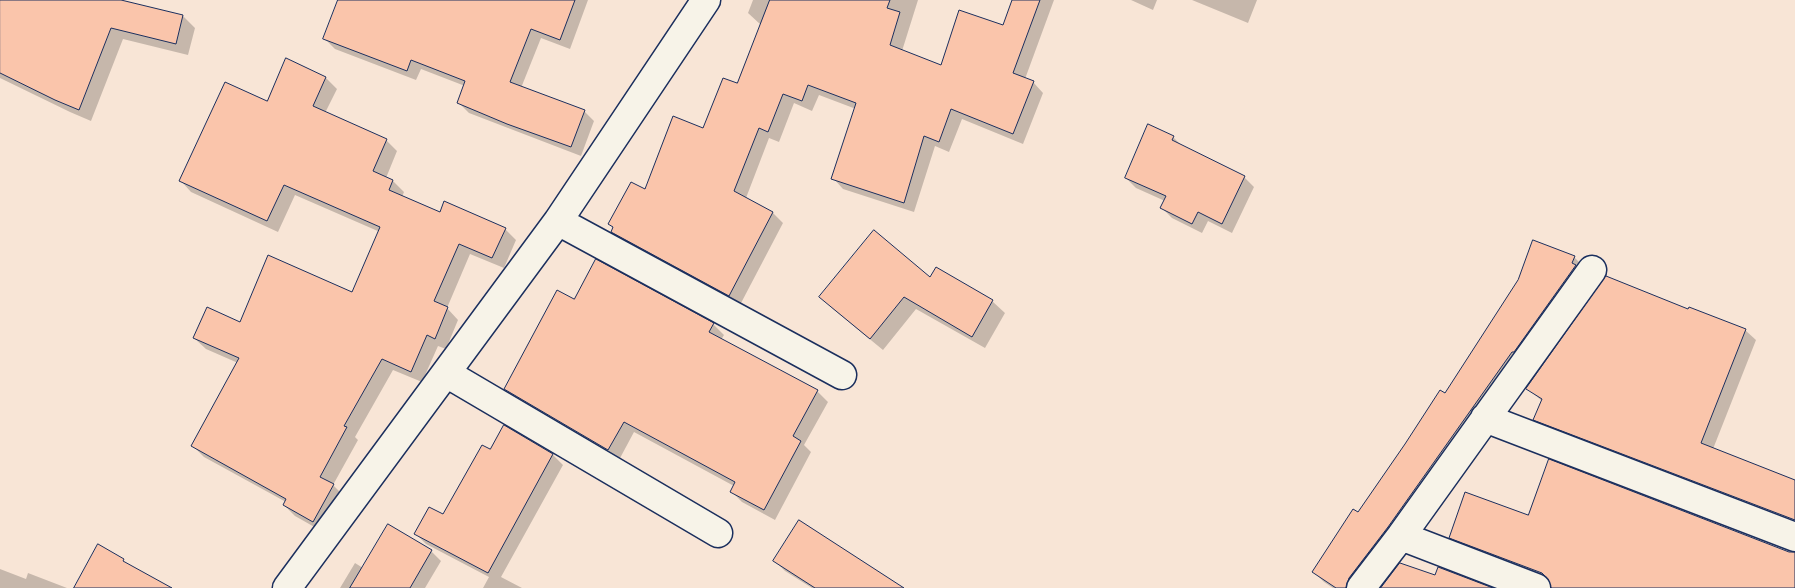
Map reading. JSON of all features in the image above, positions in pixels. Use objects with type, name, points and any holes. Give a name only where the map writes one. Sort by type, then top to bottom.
[{"type":"street","points":[[287,588],[558,221],[706,0]]},
{"type":"street","points":[[558,221],[842,376]]},
{"type":"street","points":[[1362,588],[1592,270]]},
{"type":"street","points":[[446,373],[718,532]]},
{"type":"street","points":[[1485,418],[1795,537]]},
{"type":"street","points":[[1401,536],[1536,588]]},
{"type":"building","points":[[0,0],[121,0],[183,15],[176,44],[111,28],[79,110],[0,73]]},
{"type":"building","points":[[338,0],[575,0],[560,40],[531,29],[510,82],[585,110],[571,147],[507,124],[457,103],[465,81],[411,60],[407,71],[323,39]]},
{"type":"building","points":[[770,0],[890,0],[887,8],[900,12],[890,45],[941,65],[959,10],[1003,25],[1012,0],[1040,0],[1013,73],[1034,81],[1013,134],[951,109],[939,142],[924,136],[904,203],[831,179],[856,103],[808,85],[802,101],[783,94],[768,132],[759,128],[734,191],[773,212],[729,296],[611,232],[613,227],[608,224],[631,182],[645,189],[673,116],[703,128],[723,78],[737,83]]},
{"type":"building","points":[[286,58],[326,77],[313,106],[387,139],[373,171],[393,180],[389,190],[440,212],[444,201],[506,228],[492,258],[459,244],[434,301],[448,307],[435,339],[427,335],[411,372],[382,359],[344,426],[347,427],[320,477],[334,484],[313,522],[283,505],[286,499],[191,446],[239,358],[193,338],[207,307],[240,322],[268,255],[352,292],[380,227],[284,185],[267,221],[179,181],[225,82],[267,101]]},
{"type":"building","points":[[1148,124],[1174,136],[1172,140],[1245,176],[1222,224],[1198,212],[1192,224],[1160,208],[1166,196],[1125,178]]},
{"type":"building","points":[[874,230],[930,277],[936,267],[993,300],[972,337],[904,297],[870,339],[819,297]]},
{"type":"building","points":[[1533,240],[1575,256],[1572,263],[1576,265],[1388,527],[1349,578],[1346,588],[1336,588],[1312,572],[1353,509],[1358,512],[1440,390],[1445,393],[1518,280]]},
{"type":"building","points":[[596,259],[714,323],[709,332],[818,390],[793,436],[801,441],[764,510],[730,492],[735,482],[624,422],[608,450],[504,389],[557,290],[574,299]]},
{"type":"building","points":[[1606,276],[1688,309],[1689,307],[1746,329],[1701,443],[1795,480],[1795,520],[1533,420],[1542,399],[1526,389]]},
{"type":"building","points":[[504,425],[553,454],[488,573],[414,534],[429,507],[443,514],[482,445],[490,449]]},
{"type":"building","points":[[1549,459],[1789,552],[1795,552],[1795,588],[1551,588],[1548,579],[1542,573],[1449,538],[1465,492],[1528,515]]},
{"type":"building","points":[[799,520],[904,588],[815,588],[773,561]]},
{"type":"building","points":[[388,524],[432,550],[410,588],[350,588]]},
{"type":"building","points":[[98,544],[124,559],[123,561],[172,588],[74,588]]},
{"type":"building","points":[[1400,563],[1435,575],[1438,567],[1493,588],[1381,588]]}]
